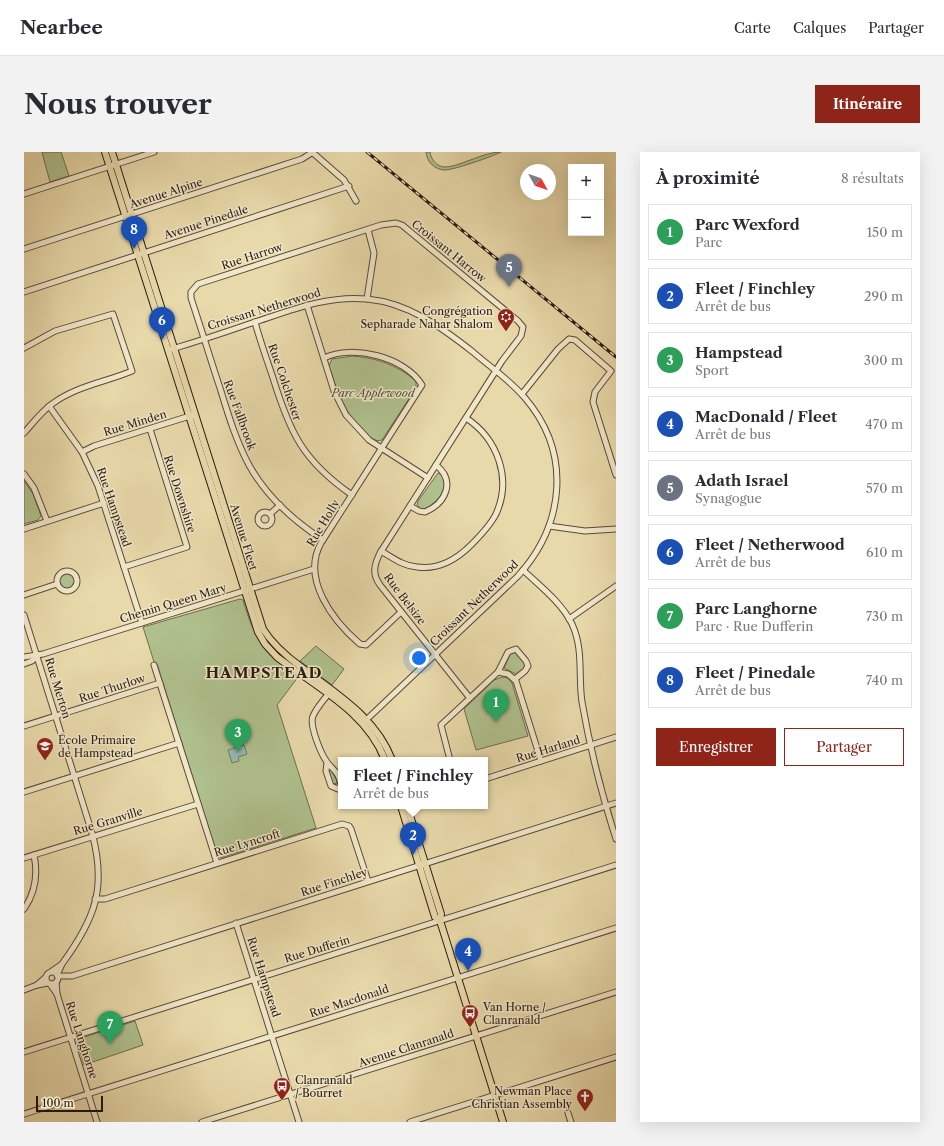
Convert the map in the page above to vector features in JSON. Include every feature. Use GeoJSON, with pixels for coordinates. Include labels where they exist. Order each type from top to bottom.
{"type":"FeatureCollection","features":[{"type":"Feature","properties":{"kind":"main road"},"geometry":{"type":"LineString","coordinates":[[105,152],[113,166]]}},
{"type":"Feature","properties":{"kind":"main road"},"geometry":{"type":"LineString","coordinates":[[112,152],[113,166]]}},
{"type":"Feature","properties":{"kind":"main road","name":"Avenue Fleet"},"geometry":{"type":"LineString","coordinates":[[113,166],[247,590],[258,632],[265,644],[277,657],[330,692],[365,721],[381,738],[390,757]]}},
{"type":"Feature","properties":{"kind":"main road","name":"Avenue Fleet"},"geometry":{"type":"LineString","coordinates":[[365,721],[384,757]]}},
{"type":"Feature","properties":{"kind":"main road"},"geometry":{"type":"LineString","coordinates":[[401,809],[422,864]]}},
{"type":"Feature","properties":{"kind":"main road"},"geometry":{"type":"LineString","coordinates":[[408,809],[435,917],[440,921],[503,1122]]}},
{"type":"Feature","properties":{"kind":"street"},"geometry":{"type":"LineString","coordinates":[[24,194],[154,152]]}},
{"type":"Feature","properties":{"kind":"street"},"geometry":{"type":"LineString","coordinates":[[312,152],[340,175],[349,186],[356,201]]}},
{"type":"Feature","properties":{"kind":"street","name":"Avenue Alpine"},"geometry":{"type":"LineString","coordinates":[[24,249],[302,158],[312,152]]}},
{"type":"Feature","properties":{"kind":"street","name":"Avenue Pinedale"},"geometry":{"type":"LineString","coordinates":[[24,292],[349,186]]}},
{"type":"Feature","properties":{"kind":"street","name":"Croissant Harrow"},"geometry":{"type":"LineString","coordinates":[[368,230],[391,223],[402,225],[522,324],[523,331],[521,336],[496,371]]}},
{"type":"Feature","properties":{"kind":"street"},"geometry":{"type":"LineString","coordinates":[[367,298],[374,253],[368,230]]}},
{"type":"Feature","properties":{"kind":"street","name":"Rue Harrow"},"geometry":{"type":"LineString","coordinates":[[204,338],[191,295],[196,286],[368,230]]}},
{"type":"Feature","properties":{"kind":"street","name":"Croissant Netherwood"},"geometry":{"type":"LineString","coordinates":[[172,349],[307,305],[339,299],[367,298],[397,305],[433,322],[496,371],[522,394],[545,427],[555,458],[556,492],[549,526],[538,549],[523,570],[365,721]]}},
{"type":"Feature","properties":{"kind":"street"},"geometry":{"type":"LineString","coordinates":[[307,305],[334,391],[346,415],[361,433],[382,449],[428,478]]}},
{"type":"Feature","properties":{"kind":"street"},"geometry":{"type":"LineString","coordinates":[[24,348],[55,331],[113,314],[132,371],[80,388],[49,406],[24,433]]}},
{"type":"Feature","properties":{"kind":"street","name":"Rue Colchester"},"geometry":{"type":"LineString","coordinates":[[255,322],[284,415],[295,437],[319,470],[352,495]]}},
{"type":"Feature","properties":{"kind":"street","name":"Rue Fallbrook"},"geometry":{"type":"LineString","coordinates":[[204,338],[238,444],[253,472],[280,506],[302,525],[323,540]]}},
{"type":"Feature","properties":{"kind":"street"},"geometry":{"type":"LineString","coordinates":[[522,394],[558,349],[569,339],[575,340],[616,375]]}},
{"type":"Feature","properties":{"kind":"street","name":"Rue Holly"},"geometry":{"type":"LineString","coordinates":[[314,570],[316,553],[323,540],[422,385],[420,380],[396,363],[370,355],[343,354],[324,358]]}},
{"type":"Feature","properties":{"kind":"street","name":"Rue Belsize"},"geometry":{"type":"LineString","coordinates":[[469,697],[375,577],[375,562],[496,371]]}},
{"type":"Feature","properties":{"kind":"street"},"geometry":{"type":"LineString","coordinates":[[611,371],[596,389],[593,402],[616,475]]}},
{"type":"Feature","properties":{"kind":"street","name":"Rue Hampstead"},"geometry":{"type":"LineString","coordinates":[[49,406],[82,452],[96,480],[142,623]]}},
{"type":"Feature","properties":{"kind":"street","name":"Rue Minden"},"geometry":{"type":"LineString","coordinates":[[82,452],[94,446],[192,416]]}},
{"type":"Feature","properties":{"kind":"street"},"geometry":{"type":"LineString","coordinates":[[381,551],[408,566],[425,568],[441,566],[457,558],[491,523],[498,509],[502,495],[500,463],[496,451],[487,438],[466,418]]}},
{"type":"Feature","properties":{"kind":"street","name":"Rue Downshire"},"geometry":{"type":"LineString","coordinates":[[124,567],[187,547],[150,430]]}},
{"type":"Feature","properties":{"kind":"street"},"geometry":{"type":"LineString","coordinates":[[410,506],[419,511],[425,512],[446,492],[448,484],[446,475],[436,465]]}},
{"type":"Feature","properties":{"kind":"street"},"geometry":{"type":"LineString","coordinates":[[24,474],[34,488],[47,521]]}},
{"type":"Feature","properties":{"kind":"street"},"geometry":{"type":"LineString","coordinates":[[24,529],[104,503]]}},
{"type":"Feature","properties":{"kind":"street"},"geometry":{"type":"LineString","coordinates":[[270,514],[280,506]]}},
{"type":"Feature","properties":{"kind":"street"},"geometry":{"type":"LineString","coordinates":[[549,526],[585,531],[616,529]]}},
{"type":"Feature","properties":{"kind":"street"},"geometry":{"type":"LineString","coordinates":[[314,570],[329,610],[360,644],[366,645],[401,612]]}},
{"type":"Feature","properties":{"kind":"street","name":"Chemin Queen Mary"},"geometry":{"type":"LineString","coordinates":[[24,657],[30,655],[37,656],[314,570]]}},
{"type":"Feature","properties":{"kind":"street"},"geometry":{"type":"LineString","coordinates":[[523,570],[557,603],[569,619],[579,643],[581,691],[606,806],[616,839]]}},
{"type":"Feature","properties":{"kind":"street"},"geometry":{"type":"LineString","coordinates":[[62,572],[71,572],[76,577],[75,587],[70,591],[63,591],[56,584],[57,577],[62,572]]}},
{"type":"Feature","properties":{"kind":"street"},"geometry":{"type":"LineString","coordinates":[[24,595],[56,584]]}},
{"type":"Feature","properties":{"kind":"street"},"geometry":{"type":"LineString","coordinates":[[569,619],[616,586]]}},
{"type":"Feature","properties":{"kind":"street","name":"Rue Merton"},"geometry":{"type":"LineString","coordinates":[[24,615],[93,836],[98,867],[95,899],[85,930],[62,964]]}},
{"type":"Feature","properties":{"kind":"street"},"geometry":{"type":"LineString","coordinates":[[449,757],[441,725],[469,697],[498,672],[508,652],[516,649],[526,661],[528,666],[525,671],[515,679]]}},
{"type":"Feature","properties":{"kind":"street","name":"Chemin Queen Mary"},"geometry":{"type":"LineString","coordinates":[[24,664],[32,661],[37,656]]}},
{"type":"Feature","properties":{"kind":"street"},"geometry":{"type":"LineString","coordinates":[[154,665],[217,863]]}},
{"type":"Feature","properties":{"kind":"street"},"geometry":{"type":"LineString","coordinates":[[498,672],[508,674],[515,679],[540,761]]}},
{"type":"Feature","properties":{"kind":"street","name":"Rue Thurlow"},"geometry":{"type":"LineString","coordinates":[[24,726],[160,684]]}},
{"type":"Feature","properties":{"kind":"street"},"geometry":{"type":"LineString","coordinates":[[330,692],[315,712],[312,720],[321,752],[327,763],[335,769],[338,777]]}},
{"type":"Feature","properties":{"kind":"street","name":"Rue Harland"},"geometry":{"type":"LineString","coordinates":[[488,778],[616,737]]}},
{"type":"Feature","properties":{"kind":"street"},"geometry":{"type":"LineString","coordinates":[[24,792],[179,743]]}},
{"type":"Feature","properties":{"kind":"street"},"geometry":{"type":"LineString","coordinates":[[327,763],[326,772],[331,786],[338,790]]}},
{"type":"Feature","properties":{"kind":"street","name":"Rue Finchley"},"geometry":{"type":"LineString","coordinates":[[58,975],[72,976],[616,803]]}},
{"type":"Feature","properties":{"kind":"street","name":"Rue Granville"},"geometry":{"type":"LineString","coordinates":[[24,858],[198,804]]}},
{"type":"Feature","properties":{"kind":"street","name":"Rue Lyncroft"},"geometry":{"type":"LineString","coordinates":[[95,899],[105,899],[345,824],[351,829],[368,882]]}},
{"type":"Feature","properties":{"kind":"street"},"geometry":{"type":"LineString","coordinates":[[24,909],[29,900],[35,882],[34,855]]}},
{"type":"Feature","properties":{"kind":"street","name":"Rue Dufferin"},"geometry":{"type":"LineString","coordinates":[[24,1052],[616,865]]}},
{"type":"Feature","properties":{"kind":"street","name":"Rue Hampstead"},"geometry":{"type":"LineString","coordinates":[[236,923],[299,1122]]}},
{"type":"Feature","properties":{"kind":"street","name":"Rue Macdonald"},"geometry":{"type":"LineString","coordinates":[[24,1114],[616,928]]}},
{"type":"Feature","properties":{"kind":"street"},"geometry":{"type":"LineString","coordinates":[[37,985],[45,978],[48,972],[52,972],[62,964]]}},
{"type":"Feature","properties":{"kind":"street"},"geometry":{"type":"LineString","coordinates":[[24,990],[37,985],[56,982],[62,964]]}},
{"type":"Feature","properties":{"kind":"street"},"geometry":{"type":"LineString","coordinates":[[52,972],[58,975]]}},
{"type":"Feature","properties":{"kind":"street"},"geometry":{"type":"LineString","coordinates":[[45,978],[49,984]]}},
{"type":"Feature","properties":{"kind":"street","name":"Rue Langhorne"},"geometry":{"type":"LineString","coordinates":[[56,982],[57,994],[97,1122]]}},
{"type":"Feature","properties":{"kind":"street","name":"Rue Langhorne"},"geometry":{"type":"LineString","coordinates":[[49,984],[57,994]]}},
{"type":"Feature","properties":{"kind":"street","name":"Avenue Clanranald"},"geometry":{"type":"LineString","coordinates":[[202,1122],[616,992]]}},
{"type":"Feature","properties":{"kind":"street"},"geometry":{"type":"LineString","coordinates":[[410,1122],[616,1057]]}},
{"type":"Feature","properties":{"kind":"street"},"geometry":{"type":"LineString","coordinates":[[568,1113],[571,1122]]}},
{"type":"Feature","properties":{"kind":"green space"},"geometry":{"type":"Polygon","coordinates":[[[42,152],[61,152],[69,176],[50,182],[42,152]]]}},
{"type":"Feature","properties":{"kind":"green space"},"geometry":{"type":"Polygon","coordinates":[[[426,152],[430,152],[434,162],[444,167],[449,167],[486,154],[501,152],[463,166],[444,170],[437,168],[432,164],[428,159],[426,152]]]}},
{"type":"Feature","properties":{"kind":"green space","name":"Parc Applewood"},"geometry":{"type":"Polygon","coordinates":[[[353,356],[370,358],[386,363],[409,375],[416,381],[416,388],[382,440],[371,438],[364,433],[347,411],[340,399],[329,366],[332,359],[353,356]]]}},
{"type":"Feature","properties":{"kind":"green space"},"geometry":{"type":"Polygon","coordinates":[[[438,473],[444,476],[444,490],[434,502],[422,510],[417,505],[418,501],[438,473]]]}},
{"type":"Feature","properties":{"kind":"green space"},"geometry":{"type":"Polygon","coordinates":[[[24,481],[33,494],[41,516],[38,520],[24,524],[24,481]]]}},
{"type":"Feature","properties":{"kind":"green space"},"geometry":{"type":"Polygon","coordinates":[[[67,573],[74,578],[75,581],[70,588],[67,589],[60,584],[59,581],[64,574],[67,573]]]}},
{"type":"Feature","properties":{"kind":"green space"},"geometry":{"type":"Polygon","coordinates":[[[240,599],[243,600],[252,626],[262,644],[277,660],[298,677],[277,705],[316,828],[221,858],[217,855],[157,664],[155,665],[143,627],[240,599]]]}},
{"type":"Feature","properties":{"kind":"green space"},"geometry":{"type":"Polygon","coordinates":[[[316,646],[344,669],[332,685],[300,661],[316,646]]]}},
{"type":"Feature","properties":{"kind":"green space"},"geometry":{"type":"Polygon","coordinates":[[[513,651],[517,653],[525,664],[524,668],[516,674],[504,668],[513,651]]]}},
{"type":"Feature","properties":{"kind":"green space"},"geometry":{"type":"Polygon","coordinates":[[[502,677],[508,678],[512,683],[528,736],[476,750],[464,709],[494,680],[502,677]]]}},
{"type":"Feature","properties":{"kind":"green space"},"geometry":{"type":"Polygon","coordinates":[[[331,770],[337,781],[336,784],[332,783],[329,772],[331,770]]]}},
{"type":"Feature","properties":{"kind":"green space"},"geometry":{"type":"Polygon","coordinates":[[[135,1021],[143,1045],[84,1065],[77,1042],[78,1039],[135,1021]]]}},
{"type":"Feature","properties":{"kind":"water"},"geometry":{"type":"Polygon","coordinates":[[[244,745],[247,754],[238,757],[239,761],[232,763],[228,750],[244,745]]]}},
{"type":"Feature","properties":{"kind":"railway"},"geometry":{"type":"LineString","coordinates":[[367,152],[616,357]]}},
{"type":"Feature","properties":{"kind":"place","name":"Fleet / Pinedale"},"geometry":{"type":"Point","coordinates":[134,249]}},
{"type":"Feature","properties":{"kind":"place","name":"Adath Israel"},"geometry":{"type":"Point","coordinates":[509,287]}},
{"type":"Feature","properties":{"kind":"place","name":"Congrégation Sepharade Nahar Shalom"},"geometry":{"type":"Point","coordinates":[506,332]}},
{"type":"Feature","properties":{"kind":"place","name":"Fleet / Netherwood"},"geometry":{"type":"Point","coordinates":[162,340]}},
{"type":"Feature","properties":{"kind":"place","name":"Parc Wexford"},"geometry":{"type":"Point","coordinates":[496,722]}},
{"type":"Feature","properties":{"kind":"place","name":"Hampstead"},"geometry":{"type":"Point","coordinates":[238,752]}},
{"type":"Feature","properties":{"kind":"place","name":"École Primaire de Hampstead"},"geometry":{"type":"Point","coordinates":[45,761]}},
{"type":"Feature","properties":{"kind":"place","name":"Fleet / Finchley"},"geometry":{"type":"Point","coordinates":[413,855]}},
{"type":"Feature","properties":{"kind":"place","name":"MacDonald / Fleet"},"geometry":{"type":"Point","coordinates":[468,971]}},
{"type":"Feature","properties":{"kind":"place","name":"Van Horne / Clanranald"},"geometry":{"type":"Point","coordinates":[470,1028]}},
{"type":"Feature","properties":{"kind":"place","name":"Parc Langhorne"},"geometry":{"type":"Point","coordinates":[110,1044]}},
{"type":"Feature","properties":{"kind":"place","name":"Clanranald / Bourret"},"geometry":{"type":"Point","coordinates":[282,1101]}},
{"type":"Feature","properties":{"kind":"place","name":"Newman Place Christian Assembly"},"geometry":{"type":"Point","coordinates":[585,1112]}},
{"type":"Feature","properties":{"kind":"district","name":"HAMPSTEAD"},"geometry":{"type":"Point","coordinates":[264,673]}}]}
